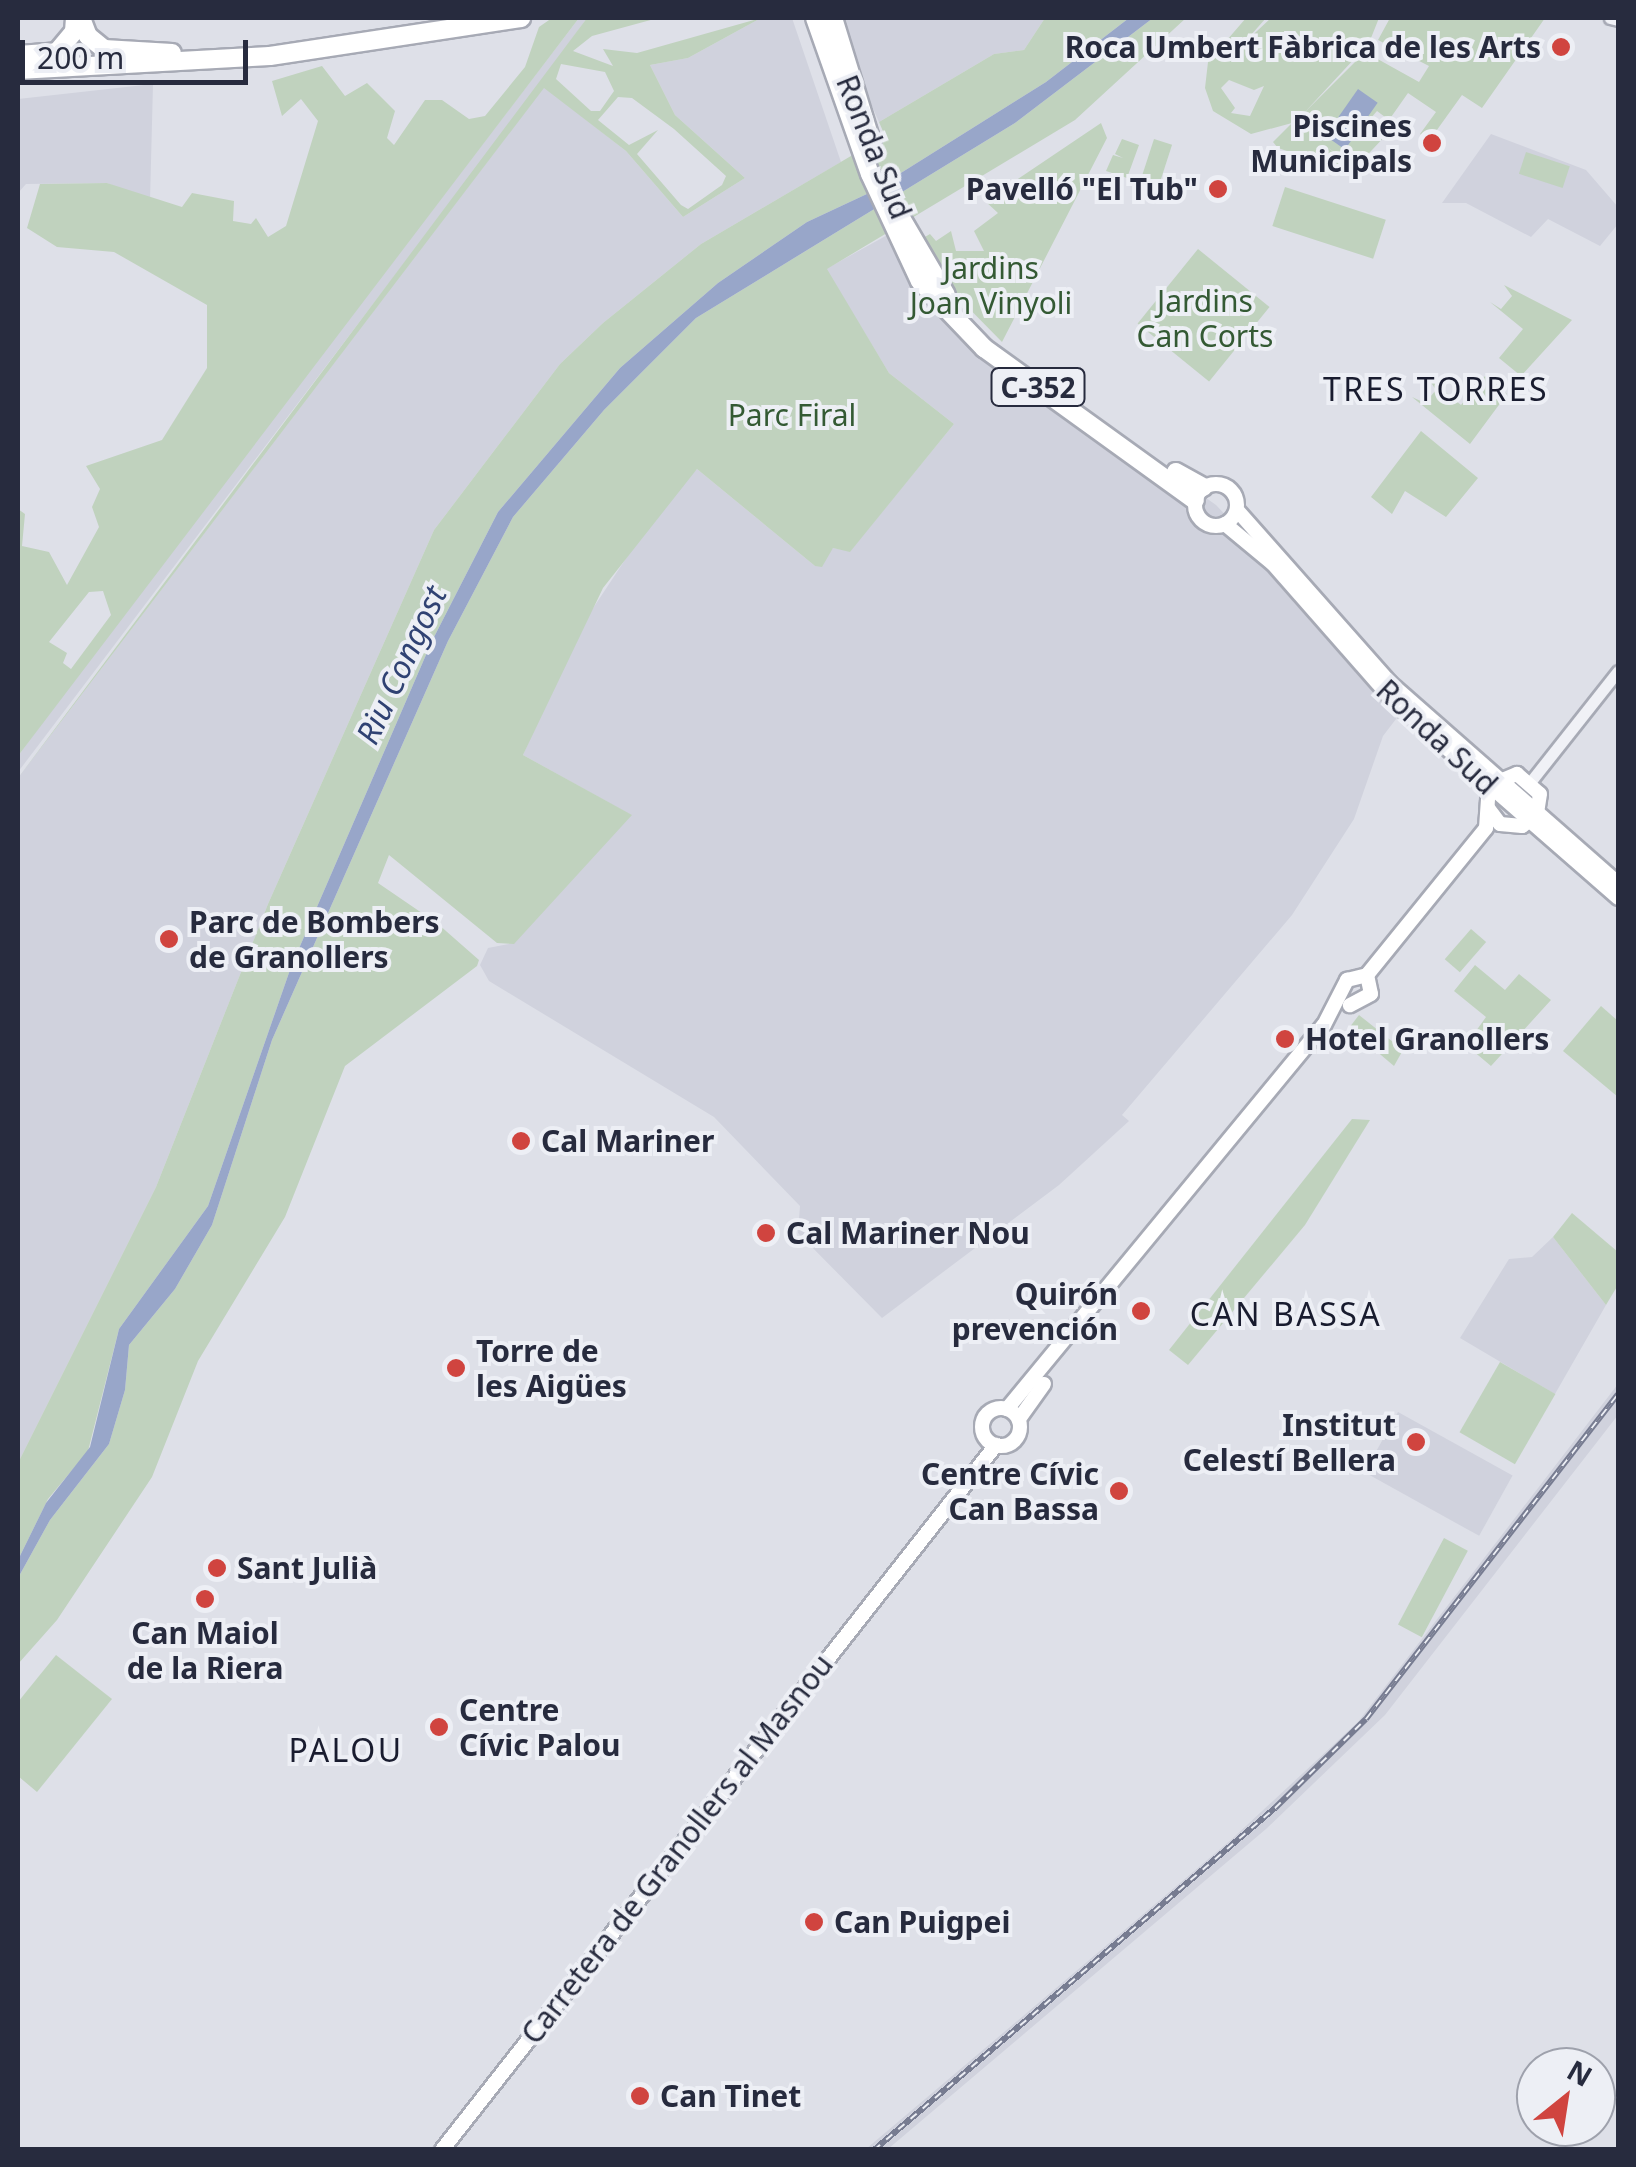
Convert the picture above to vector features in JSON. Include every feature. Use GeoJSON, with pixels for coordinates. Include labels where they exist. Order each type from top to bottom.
{"type":"FeatureCollection","features":[{"type":"Feature","properties":{"kind":"highway"},"geometry":{"type":"LineString","coordinates":[[78,18],[88,36],[104,49],[172,53]]}},
{"type":"Feature","properties":{"kind":"highway"},"geometry":{"type":"LineString","coordinates":[[18,57],[56,52],[68,42],[78,18]]}},
{"type":"Feature","properties":{"kind":"highway"},"geometry":{"type":"LineString","coordinates":[[18,57],[172,53],[466,18]]}},
{"type":"Feature","properties":{"kind":"highway"},"geometry":{"type":"LineString","coordinates":[[18,70],[93,68],[372,44],[514,18]]}},
{"type":"Feature","properties":{"kind":"highway","name":"Ronda Sud"},"geometry":{"type":"LineString","coordinates":[[822,24],[875,174],[919,271],[984,348],[1180,488],[1199,494]]}},
{"type":"Feature","properties":{"kind":"highway"},"geometry":{"type":"LineString","coordinates":[[18,82],[93,68]]}},
{"type":"Feature","properties":{"kind":"highway"},"geometry":{"type":"LineString","coordinates":[[919,271],[943,322]]}},
{"type":"Feature","properties":{"kind":"highway","name":"Ronda Sud"},"geometry":{"type":"LineString","coordinates":[[919,271],[982,334],[1199,494]]}},
{"type":"Feature","properties":{"kind":"main road","name":"C-352"},"geometry":{"type":"LineString","coordinates":[[1225,524],[1203,522],[1199,494],[1228,487],[1236,510]]}},
{"type":"Feature","properties":{"kind":"main road"},"geometry":{"type":"LineString","coordinates":[[1225,524],[1236,510]]}},
{"type":"Feature","properties":{"kind":"main road","name":"Ronda Sud"},"geometry":{"type":"LineString","coordinates":[[1236,510],[1390,684],[1494,784]]}},
{"type":"Feature","properties":{"kind":"main road","name":"Ronda Sud"},"geometry":{"type":"LineString","coordinates":[[1225,524],[1265,555],[1396,704],[1618,883]]}},
{"type":"Feature","properties":{"kind":"main road"},"geometry":{"type":"LineString","coordinates":[[1013,1414],[987,1414],[991,1441],[1014,1440],[1013,1414],[1346,1001],[1347,980],[1370,977],[1500,824],[1534,818],[1540,794],[1532,780],[1511,774],[1494,784],[1486,828],[1370,977],[1366,1002],[1346,1001]]}},
{"type":"Feature","properties":{"kind":"main road"},"geometry":{"type":"LineString","coordinates":[[1488,808],[1500,824]]}},
{"type":"Feature","properties":{"kind":"main road","name":"Ronda Sud"},"geometry":{"type":"LineString","coordinates":[[1534,818],[1618,898]]}},
{"type":"Feature","properties":{"kind":"main road","name":"Carretera de Granollers al Masnou"},"geometry":{"type":"LineString","coordinates":[[442,2150],[913,1548],[991,1441]]}},
{"type":"Feature","properties":{"kind":"street"},"geometry":{"type":"LineString","coordinates":[[1610,18],[1618,20]]}},
{"type":"Feature","properties":{"kind":"street"},"geometry":{"type":"LineString","coordinates":[[1532,780],[1618,671]]}},
{"type":"Feature","properties":{"kind":"shaded area"},"geometry":{"type":"Polygon","coordinates":[[[579,18],[587,18],[540,84],[18,772],[18,756],[78,674],[579,18]]]}},
{"type":"Feature","properties":{"kind":"shaded area"},"geometry":{"type":"Polygon","coordinates":[[[761,18],[792,18],[841,162],[701,244],[603,323],[560,364],[434,530],[268,904],[156,1187],[18,1463],[18,778],[544,87],[626,151],[683,217],[745,178],[675,115],[650,65],[688,58],[761,18]]]}},
{"type":"Feature","properties":{"kind":"shaded area"},"geometry":{"type":"Polygon","coordinates":[[[833,18],[1045,18],[1024,50],[994,54],[879,122],[833,18]]]}},
{"type":"Feature","properties":{"kind":"shaded area"},"geometry":{"type":"Polygon","coordinates":[[[153,84],[150,201],[107,183],[26,184],[18,193],[18,99],[153,84]]]}},
{"type":"Feature","properties":{"kind":"shaded area"},"geometry":{"type":"Polygon","coordinates":[[[1491,134],[1586,170],[1618,207],[1618,224],[1600,246],[1548,219],[1531,237],[1466,203],[1442,203],[1491,134]]]}},
{"type":"Feature","properties":{"kind":"shaded area"},"geometry":{"type":"Polygon","coordinates":[[[900,228],[921,269],[976,335],[1216,505],[1406,706],[1383,736],[1354,819],[1292,915],[1122,1115],[1129,1121],[1059,1185],[882,1318],[798,1233],[800,1206],[714,1117],[489,981],[480,965],[488,948],[514,943],[631,815],[523,755],[576,634],[656,513],[697,469],[815,566],[833,548],[850,551],[954,424],[889,373],[826,269],[900,228]]]}},
{"type":"Feature","properties":{"kind":"shaded area"},"geometry":{"type":"Polygon","coordinates":[[[1553,1237],[1606,1305],[1555,1394],[1460,1338],[1509,1259],[1532,1257],[1553,1237]]]}},
{"type":"Feature","properties":{"kind":"shaded area"},"geometry":{"type":"Polygon","coordinates":[[[1618,1384],[1618,1415],[1385,1715],[1266,1829],[888,2149],[866,2149],[1232,1839],[1358,1722],[1618,1384]]]}},
{"type":"Feature","properties":{"kind":"shaded area","name":"Institut Celestí Bellera"},"geometry":{"type":"Polygon","coordinates":[[[1398,1412],[1513,1476],[1479,1536],[1365,1472],[1398,1412]]]}},
{"type":"Feature","properties":{"kind":"green space"},"geometry":{"type":"Polygon","coordinates":[[[552,18],[579,18],[18,756],[18,509],[25,514],[22,546],[49,552],[67,585],[99,527],[92,507],[100,489],[86,466],[162,440],[207,368],[207,305],[114,252],[57,247],[27,228],[40,184],[107,183],[182,207],[192,193],[234,201],[233,221],[251,224],[256,218],[268,237],[286,226],[318,121],[301,99],[282,116],[272,81],[322,66],[345,96],[367,83],[395,111],[387,138],[394,145],[425,100],[442,100],[469,119],[485,116],[525,67],[539,27],[552,18]],[[103,591],[89,592],[49,642],[67,653],[63,663],[71,669],[111,615],[103,591]]]}},
{"type":"Feature","properties":{"kind":"green space"},"geometry":{"type":"Polygon","coordinates":[[[587,18],[658,18],[592,36],[573,51],[613,66],[603,49],[637,53],[761,18],[688,58],[650,65],[675,115],[745,178],[683,217],[626,151],[544,88],[18,778],[587,18]],[[561,64],[556,79],[591,111],[600,111],[614,91],[605,72],[561,64]],[[618,97],[598,120],[629,145],[658,130],[637,154],[681,205],[688,209],[722,185],[726,176],[674,129],[632,98],[618,97]]]}},
{"type":"Feature","properties":{"kind":"green space"},"geometry":{"type":"Polygon","coordinates":[[[1045,18],[1129,18],[1046,82],[869,193],[807,222],[718,283],[620,368],[498,512],[432,641],[291,967],[208,1206],[119,1329],[88,1451],[48,1499],[18,1560],[18,1463],[156,1187],[268,904],[434,530],[560,364],[603,323],[701,244],[885,136],[879,122],[994,54],[1024,50],[1045,18]]]}},
{"type":"Feature","properties":{"kind":"green space","name":"Parc Firal"},"geometry":{"type":"Polygon","coordinates":[[[1153,18],[1186,18],[1075,120],[827,269],[889,373],[954,424],[850,552],[833,548],[822,567],[815,566],[697,469],[603,588],[523,755],[632,815],[514,944],[497,943],[389,855],[378,883],[438,924],[479,960],[477,966],[345,1066],[285,1217],[198,1361],[152,1477],[57,1620],[18,1664],[18,1578],[50,1520],[109,1444],[125,1390],[129,1345],[175,1289],[212,1225],[272,1040],[448,641],[513,517],[604,410],[696,318],[1015,123],[1153,18]]]}},
{"type":"Feature","properties":{"kind":"green space"},"geometry":{"type":"Polygon","coordinates":[[[1246,18],[1266,18],[1243,44],[1271,18],[1379,18],[1369,43],[1304,113],[1365,52],[1419,82],[1429,66],[1378,40],[1390,18],[1545,18],[1482,108],[1462,95],[1429,141],[1420,134],[1436,112],[1408,93],[1389,120],[1377,111],[1370,119],[1388,133],[1356,167],[1324,145],[1346,161],[1342,168],[1319,153],[1314,160],[1278,148],[1273,142],[1292,123],[1251,134],[1213,111],[1205,88],[1208,62],[1246,18]],[[1229,80],[1221,88],[1235,108],[1231,113],[1250,116],[1264,86],[1254,90],[1229,80]]]}},
{"type":"Feature","properties":{"kind":"green space","name":"Jardins Joan Vinyoli"},"geometry":{"type":"Polygon","coordinates":[[[1101,123],[1107,138],[1002,342],[945,284],[918,241],[930,234],[936,241],[951,231],[956,251],[984,251],[974,231],[998,213],[985,201],[1101,123]]]}},
{"type":"Feature","properties":{"kind":"green space"},"geometry":{"type":"Polygon","coordinates":[[[1122,139],[1139,145],[1127,178],[1106,171],[1113,155],[1123,158],[1115,154],[1122,139]]]}},
{"type":"Feature","properties":{"kind":"green space"},"geometry":{"type":"Polygon","coordinates":[[[1154,139],[1172,145],[1160,183],[1142,177],[1154,139]]]}},
{"type":"Feature","properties":{"kind":"green space"},"geometry":{"type":"Polygon","coordinates":[[[1526,152],[1570,166],[1563,188],[1519,174],[1526,152]]]}},
{"type":"Feature","properties":{"kind":"green space"},"geometry":{"type":"Polygon","coordinates":[[[1285,187],[1386,220],[1373,259],[1272,226],[1285,187]]]}},
{"type":"Feature","properties":{"kind":"green space","name":"Jardins Can Corts"},"geometry":{"type":"Polygon","coordinates":[[[1198,249],[1269,307],[1209,382],[1138,324],[1198,249]]]}},
{"type":"Feature","properties":{"kind":"green space"},"geometry":{"type":"Polygon","coordinates":[[[1504,285],[1572,320],[1521,376],[1499,358],[1523,329],[1490,302],[1501,309],[1512,296],[1504,285]]]}},
{"type":"Feature","properties":{"kind":"green space"},"geometry":{"type":"Polygon","coordinates":[[[1485,376],[1507,394],[1470,444],[1412,397],[1425,403],[1436,390],[1428,378],[1461,405],[1485,376]]]}},
{"type":"Feature","properties":{"kind":"green space"},"geometry":{"type":"Polygon","coordinates":[[[1421,431],[1478,478],[1446,517],[1405,491],[1392,514],[1371,497],[1421,431]]]}},
{"type":"Feature","properties":{"kind":"green space"},"geometry":{"type":"Polygon","coordinates":[[[1471,929],[1486,942],[1460,972],[1445,959],[1471,929]]]}},
{"type":"Feature","properties":{"kind":"green space"},"geometry":{"type":"Polygon","coordinates":[[[1475,965],[1505,990],[1519,974],[1551,1000],[1491,1066],[1466,1045],[1486,1017],[1454,991],[1475,965]]]}},
{"type":"Feature","properties":{"kind":"green space"},"geometry":{"type":"Polygon","coordinates":[[[1601,1006],[1618,1021],[1618,1097],[1563,1051],[1601,1006]]]}},
{"type":"Feature","properties":{"kind":"green space"},"geometry":{"type":"Polygon","coordinates":[[[1359,1015],[1403,1050],[1394,1066],[1349,1028],[1359,1015]]]}},
{"type":"Feature","properties":{"kind":"green space"},"geometry":{"type":"Polygon","coordinates":[[[1352,1119],[1370,1120],[1305,1225],[1188,1365],[1169,1350],[1352,1119]]]}},
{"type":"Feature","properties":{"kind":"green space"},"geometry":{"type":"Polygon","coordinates":[[[1572,1213],[1618,1252],[1618,1285],[1606,1305],[1553,1237],[1572,1213]]]}},
{"type":"Feature","properties":{"kind":"green space"},"geometry":{"type":"Polygon","coordinates":[[[1500,1362],[1555,1394],[1515,1464],[1460,1432],[1500,1362]]]}},
{"type":"Feature","properties":{"kind":"green space"},"geometry":{"type":"Polygon","coordinates":[[[1444,1538],[1468,1551],[1422,1637],[1398,1625],[1444,1538]]]}},
{"type":"Feature","properties":{"kind":"green space"},"geometry":{"type":"Polygon","coordinates":[[[56,1655],[112,1699],[37,1792],[18,1776],[18,1702],[56,1655]]]}},
{"type":"Feature","properties":{"kind":"water"},"geometry":{"type":"Polygon","coordinates":[[[1129,18],[1153,18],[1015,123],[696,318],[604,410],[513,517],[448,641],[272,1040],[212,1225],[175,1289],[129,1345],[125,1390],[109,1444],[50,1520],[18,1578],[18,1560],[46,1503],[90,1447],[119,1329],[208,1206],[291,967],[432,641],[498,512],[620,368],[718,283],[807,222],[869,193],[1046,82],[1129,18]]]}},
{"type":"Feature","properties":{"kind":"water"},"geometry":{"type":"Polygon","coordinates":[[[1358,89],[1378,103],[1345,149],[1325,136],[1358,89]]]}},
{"type":"Feature","properties":{"kind":"railway"},"geometry":{"type":"LineString","coordinates":[[874,2150],[1275,1808],[1366,1719],[1618,1394]]}},
{"type":"Feature","properties":{"kind":"place","name":"Roca Umbert Fàbrica de les Arts"},"geometry":{"type":"Point","coordinates":[1561,47]}},
{"type":"Feature","properties":{"kind":"place","name":"Piscines Municipals"},"geometry":{"type":"Point","coordinates":[1432,143]}},
{"type":"Feature","properties":{"kind":"place","name":"Pavelló \"El Tub\""},"geometry":{"type":"Point","coordinates":[1218,189]}},
{"type":"Feature","properties":{"kind":"place","name":"Parc de Bombers de Granollers"},"geometry":{"type":"Point","coordinates":[169,939]}},
{"type":"Feature","properties":{"kind":"place","name":"Hotel Granollers"},"geometry":{"type":"Point","coordinates":[1285,1039]}},
{"type":"Feature","properties":{"kind":"place","name":"Cal Mariner"},"geometry":{"type":"Point","coordinates":[521,1141]}},
{"type":"Feature","properties":{"kind":"place","name":"Cal Mariner Nou"},"geometry":{"type":"Point","coordinates":[766,1233]}},
{"type":"Feature","properties":{"kind":"place","name":"Quirón prevención"},"geometry":{"type":"Point","coordinates":[1141,1311]}},
{"type":"Feature","properties":{"kind":"place","name":"Torre de les Aigües"},"geometry":{"type":"Point","coordinates":[456,1368]}},
{"type":"Feature","properties":{"kind":"place","name":"Institut Celestí Bellera"},"geometry":{"type":"Point","coordinates":[1416,1442]}},
{"type":"Feature","properties":{"kind":"place","name":"Centre Cívic Can Bassa"},"geometry":{"type":"Point","coordinates":[1119,1491]}},
{"type":"Feature","properties":{"kind":"place","name":"Sant Julià"},"geometry":{"type":"Point","coordinates":[217,1568]}},
{"type":"Feature","properties":{"kind":"place","name":"Can Maiol de la Riera"},"geometry":{"type":"Point","coordinates":[205,1599]}},
{"type":"Feature","properties":{"kind":"place","name":"Centre Cívic Palou"},"geometry":{"type":"Point","coordinates":[439,1727]}},
{"type":"Feature","properties":{"kind":"place","name":"Can Puigpei"},"geometry":{"type":"Point","coordinates":[814,1922]}},
{"type":"Feature","properties":{"kind":"place","name":"Can Tinet"},"geometry":{"type":"Point","coordinates":[640,2096]}},
{"type":"Feature","properties":{"kind":"district","name":"TRES TORRES"},"geometry":{"type":"Point","coordinates":[1436,389]}},
{"type":"Feature","properties":{"kind":"district","name":"CAN BASSA"},"geometry":{"type":"Point","coordinates":[1286,1314]}},
{"type":"Feature","properties":{"kind":"district","name":"PALOU"},"geometry":{"type":"Point","coordinates":[346,1750]}},
{"type":"Feature","properties":{"kind":"water label","name":"Riu Congost"},"geometry":{"type":"Point","coordinates":[401,665]}}]}
